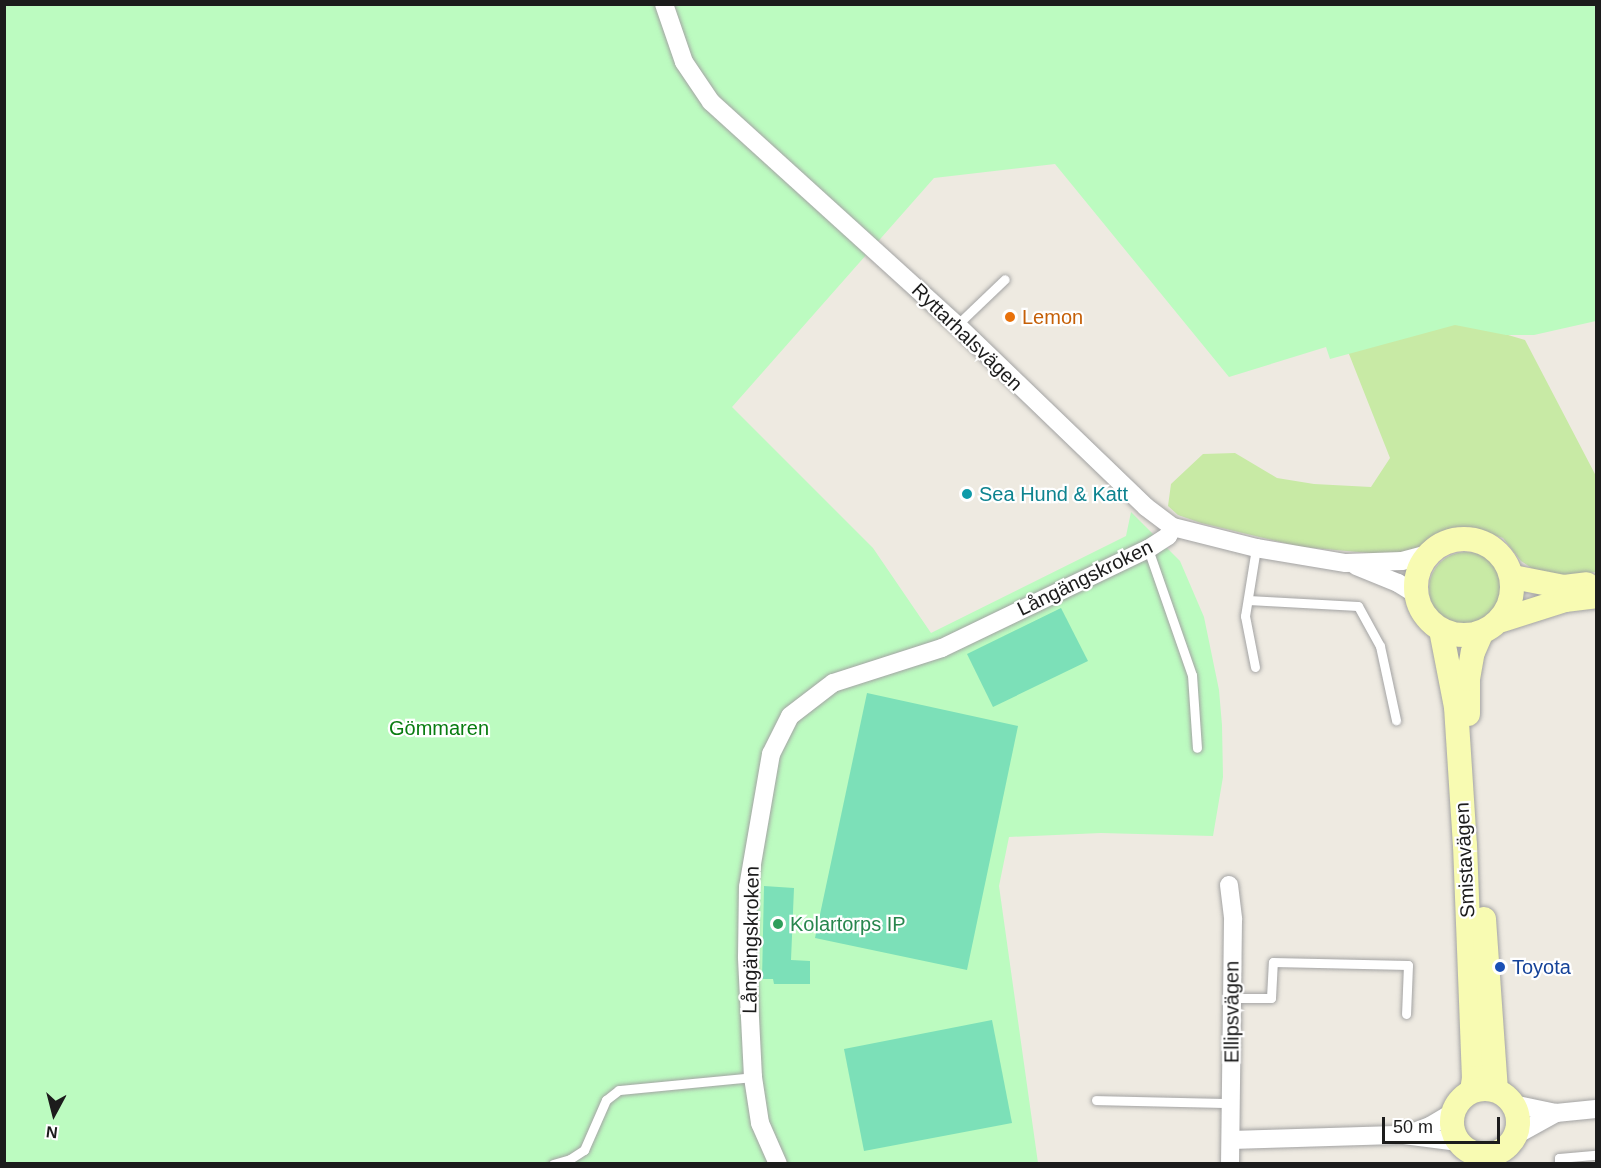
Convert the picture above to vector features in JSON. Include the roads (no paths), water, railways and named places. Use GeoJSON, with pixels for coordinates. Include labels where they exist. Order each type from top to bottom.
{"type":"FeatureCollection","features":[{"type":"Feature","properties":{"kind":"street","name":"Ryttarhalsvägen"},"geometry":{"type":"LineString","coordinates":[[664,4],[684,62],[711,102],[957,325],[1138,499],[1173,527],[1256,548],[1346,563],[1402,561],[1429,554]]}},
{"type":"Feature","properties":{"kind":"street","name":"Långängskroken"},"geometry":{"type":"LineString","coordinates":[[778,1164],[760,1124],[753,1077],[747,957],[748,887],[771,754],[790,716],[833,683],[935,651],[1148,549],[1168,536],[1173,527]]}},
{"type":"Feature","properties":{"kind":"street"},"geometry":{"type":"LineString","coordinates":[[1502,620],[1510,600],[1513,577],[1505,558],[1492,546],[1469,538],[1452,540],[1429,554],[1421,568],[1417,595],[1419,606],[1432,625],[1441,630],[1460,634],[1481,634],[1502,620],[1565,600],[1596,596]]}},
{"type":"Feature","properties":{"kind":"street","name":"Ryttarhalsvägen"},"geometry":{"type":"LineString","coordinates":[[1346,563],[1398,583],[1417,595]]}},
{"type":"Feature","properties":{"kind":"street"},"geometry":{"type":"LineString","coordinates":[[1513,577],[1564,587],[1596,584]]}},
{"type":"Feature","properties":{"kind":"street","name":"Smistavägen"},"geometry":{"type":"LineString","coordinates":[[1441,630],[1456,707],[1467,891],[1474,1078],[1472,1091]]}},
{"type":"Feature","properties":{"kind":"street","name":"Smistavägen"},"geometry":{"type":"LineString","coordinates":[[1481,634],[1473,652],[1468,707],[1505,1097]]}},
{"type":"Feature","properties":{"kind":"street","name":"Ellipsvägen"},"geometry":{"type":"LineString","coordinates":[[1229,885],[1233,920],[1230,1164]]}},
{"type":"Feature","properties":{"kind":"street"},"geometry":{"type":"LineString","coordinates":[[1470,1153],[1452,1127],[1453,1112],[1459,1101],[1472,1091],[1483,1089],[1556,1113],[1596,1109]]}},
{"type":"Feature","properties":{"kind":"street"},"geometry":{"type":"LineString","coordinates":[[1505,1097],[1518,1118],[1508,1149]]}},
{"type":"Feature","properties":{"kind":"street"},"geometry":{"type":"LineString","coordinates":[[1231,1140],[1404,1135],[1431,1126],[1453,1112]]}},
{"type":"Feature","properties":{"kind":"street"},"geometry":{"type":"LineString","coordinates":[[1404,1135],[1470,1153],[1494,1154],[1508,1149],[1556,1113]]}},
{"type":"Feature","properties":{"kind":"lane"},"geometry":{"type":"LineString","coordinates":[[957,325],[1005,279]]}},
{"type":"Feature","properties":{"kind":"lane"},"geometry":{"type":"LineString","coordinates":[[1255,667],[1245,616],[1256,548]]}},
{"type":"Feature","properties":{"kind":"lane"},"geometry":{"type":"LineString","coordinates":[[1148,549],[1192,675],[1197,748]]}},
{"type":"Feature","properties":{"kind":"lane"},"geometry":{"type":"LineString","coordinates":[[1248,600],[1358,606],[1380,646],[1396,720]]}},
{"type":"Feature","properties":{"kind":"lane"},"geometry":{"type":"LineString","coordinates":[[1232,998],[1271,998],[1273,962],[1408,965],[1406,1014]]}},
{"type":"Feature","properties":{"kind":"lane"},"geometry":{"type":"LineString","coordinates":[[553,1164],[570,1159],[584,1150],[606,1100],[619,1090],[753,1077]]}},
{"type":"Feature","properties":{"kind":"lane"},"geometry":{"type":"LineString","coordinates":[[1096,1100],[1231,1103]]}},
{"type":"Feature","properties":{"kind":"lane"},"geometry":{"type":"LineString","coordinates":[[1559,1164],[1558,1158],[1596,1155]]}},
{"type":"Feature","properties":{"kind":"place","name":"Lemon"},"geometry":{"type":"Point","coordinates":[1010,317]}},
{"type":"Feature","properties":{"kind":"place","name":"Sea Hund & Katt"},"geometry":{"type":"Point","coordinates":[967,494]}},
{"type":"Feature","properties":{"kind":"place","name":"Kolartorps IP"},"geometry":{"type":"Point","coordinates":[778,924]}},
{"type":"Feature","properties":{"kind":"place","name":"Toyota"},"geometry":{"type":"Point","coordinates":[1500,967]}},
{"type":"Feature","properties":{"kind":"park label","name":"Gömmaren"},"geometry":{"type":"Point","coordinates":[439,728]}}]}
